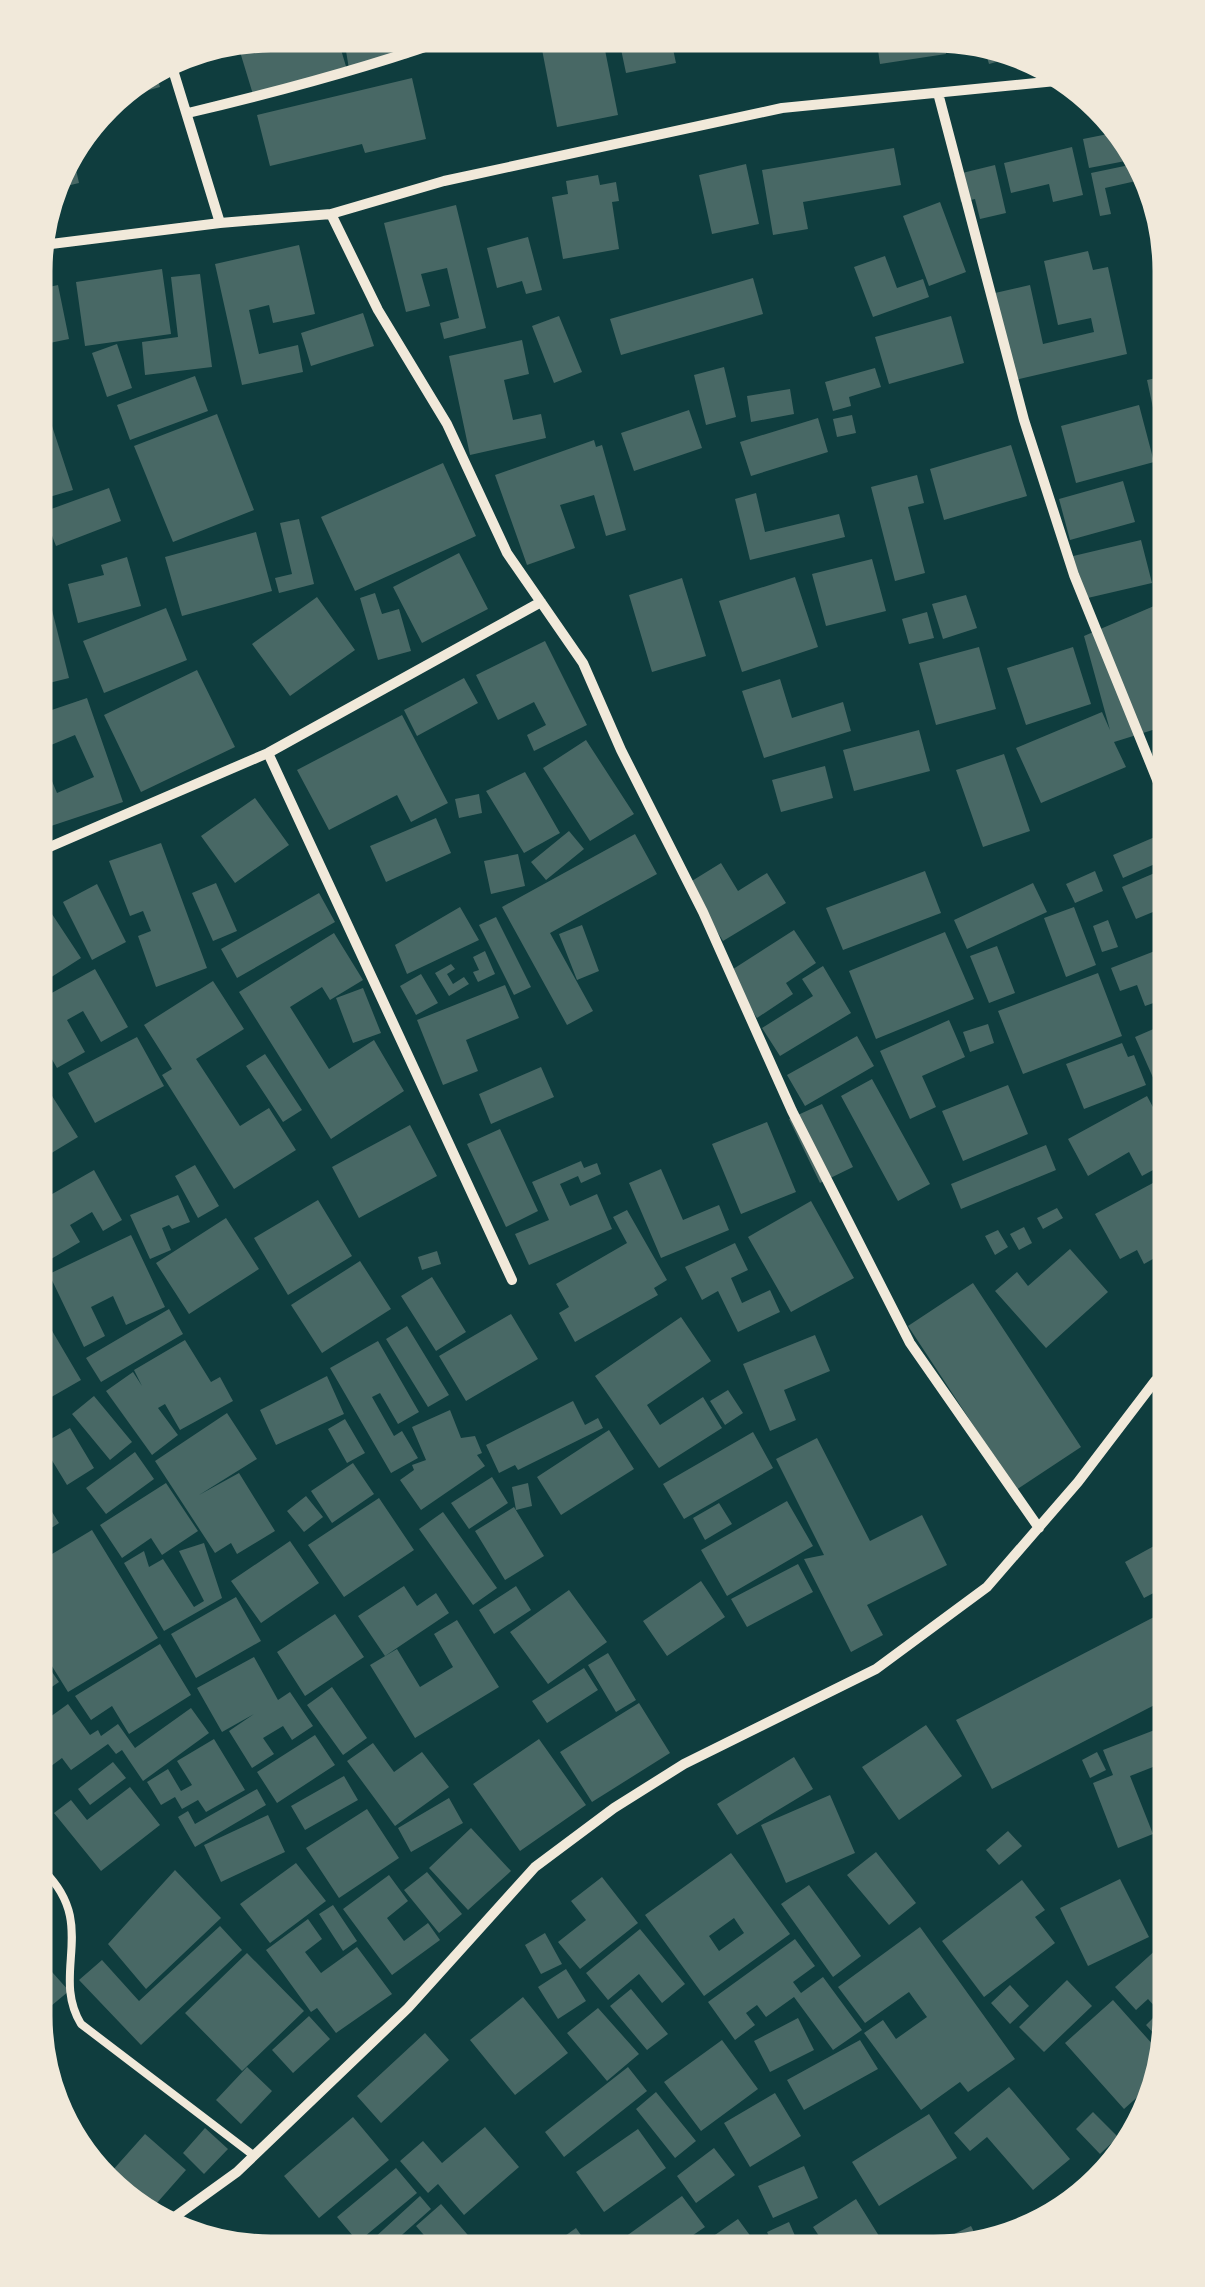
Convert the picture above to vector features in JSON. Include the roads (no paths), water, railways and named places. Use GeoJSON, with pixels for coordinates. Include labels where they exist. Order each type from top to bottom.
{"type":"FeatureCollection","features":[{"type":"Feature","properties":{"kind":"street"},"geometry":{"type":"LineString","coordinates":[[188,113],[302,86],[418,50]]}},
{"type":"Feature","properties":{"kind":"street"},"geometry":{"type":"LineString","coordinates":[[174,73],[220,223]]}},
{"type":"Feature","properties":{"kind":"street"},"geometry":{"type":"LineString","coordinates":[[52,244],[331,214],[444,181],[782,108],[1048,82]]}},
{"type":"Feature","properties":{"kind":"street"},"geometry":{"type":"LineString","coordinates":[[938,92],[1030,437],[1074,575],[1155,774]]}},
{"type":"Feature","properties":{"kind":"street"},"geometry":{"type":"LineString","coordinates":[[331,214],[378,310],[448,424],[506,553],[584,663],[621,750],[703,912],[792,1111],[910,1344],[1038,1528]]}},
{"type":"Feature","properties":{"kind":"street"},"geometry":{"type":"LineString","coordinates":[[50,847],[268,754],[540,602]]}},
{"type":"Feature","properties":{"kind":"street"},"geometry":{"type":"LineString","coordinates":[[268,754],[512,1280]]}},
{"type":"Feature","properties":{"kind":"street"},"geometry":{"type":"LineString","coordinates":[[177,2216],[237,2172],[408,2008],[535,1867],[614,1808],[684,1764],[876,1670],[987,1587],[1078,1482],[1155,1381]]}},
{"type":"Feature","properties":{"kind":"lane"},"geometry":{"type":"LineString","coordinates":[[50,1878],[68,1901],[73,1943],[71,1998],[81,2024],[253,2156]]}}]}
